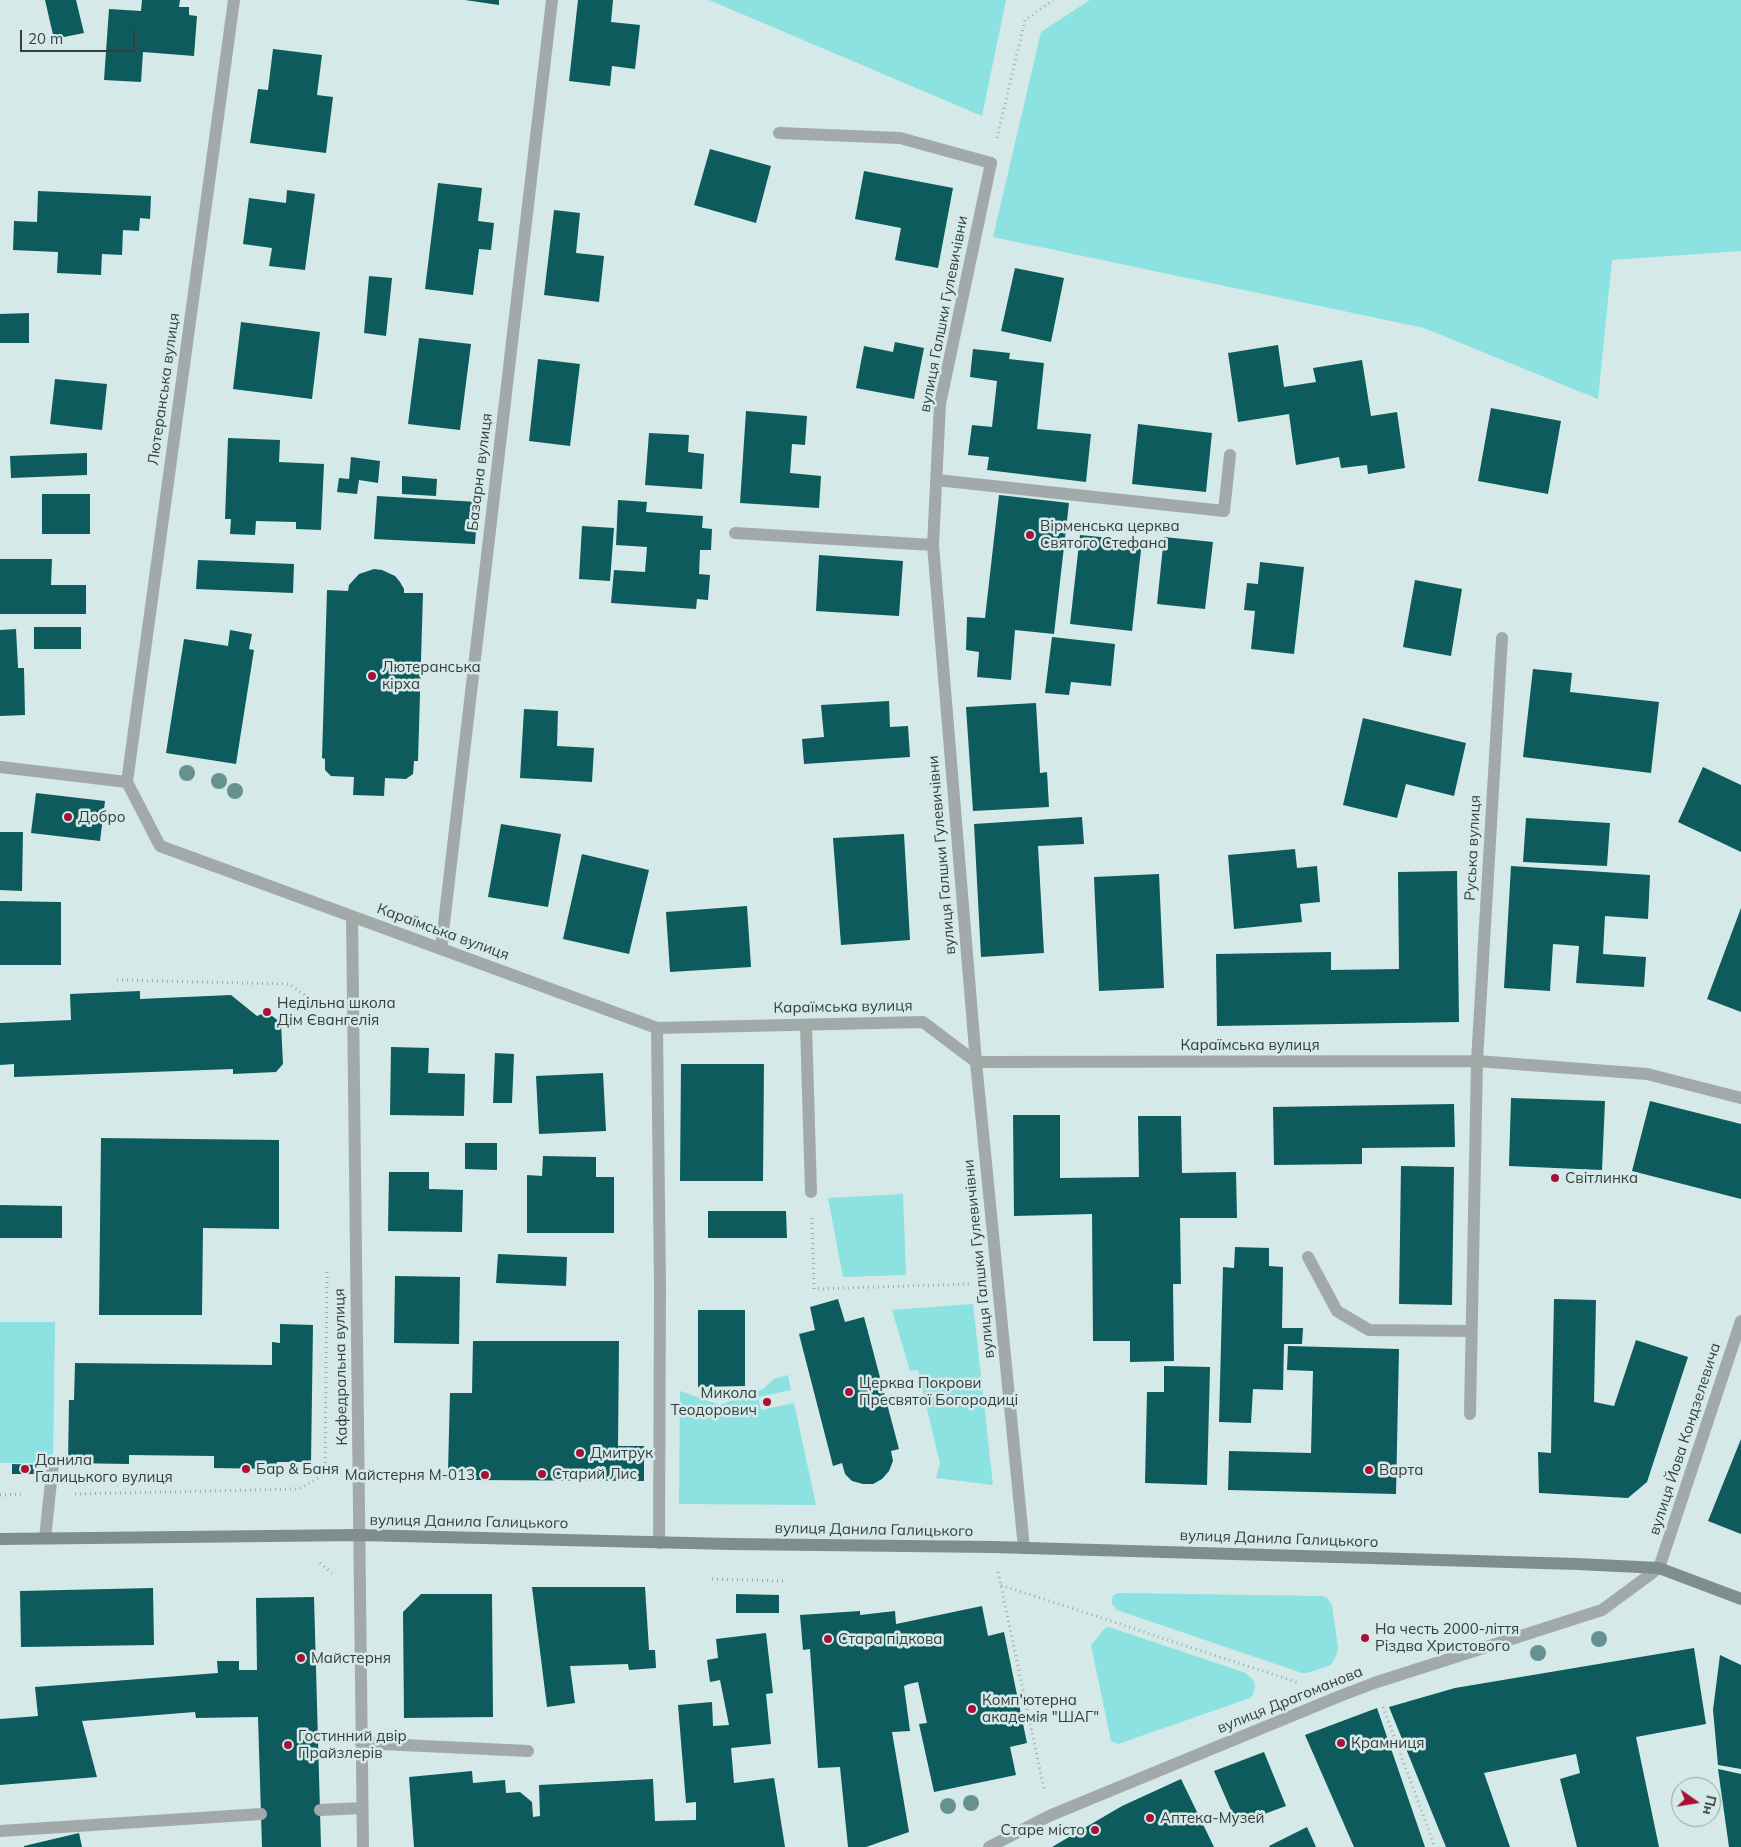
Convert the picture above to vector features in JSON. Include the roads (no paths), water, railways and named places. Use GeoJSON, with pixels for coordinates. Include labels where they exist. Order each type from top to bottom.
{"type":"FeatureCollection","features":[{"type":"Feature","properties":{"kind":"main road","name":"вулиця Данила Галицького"},"geometry":{"type":"LineString","coordinates":[[0,1538],[359,1535],[659,1543],[993,1547],[1659,1568],[1741,1599]]}},
{"type":"Feature","properties":{"kind":"street","name":"Лютеранська вулиця"},"geometry":{"type":"LineString","coordinates":[[126,782],[234,0]]}},
{"type":"Feature","properties":{"kind":"street","name":"Базарна вулиця"},"geometry":{"type":"LineString","coordinates":[[441,949],[552,0]]}},
{"type":"Feature","properties":{"kind":"street","name":"вулиця Галшки Гулевичівни"},"geometry":{"type":"LineString","coordinates":[[779,133],[900,138],[991,163],[940,404],[933,545],[976,1062],[1024,1548]]}},
{"type":"Feature","properties":{"kind":"street"},"geometry":{"type":"LineString","coordinates":[[937,480],[1224,511],[1230,455]]}},
{"type":"Feature","properties":{"kind":"street"},"geometry":{"type":"LineString","coordinates":[[735,533],[933,545]]}},
{"type":"Feature","properties":{"kind":"street","name":"Руська вулиця"},"geometry":{"type":"LineString","coordinates":[[1470,1414],[1477,1061],[1502,638]]}},
{"type":"Feature","properties":{"kind":"street"},"geometry":{"type":"LineString","coordinates":[[0,767],[126,782]]}},
{"type":"Feature","properties":{"kind":"street","name":"Караїмська вулиця"},"geometry":{"type":"LineString","coordinates":[[126,782],[160,846],[657,1028],[923,1022],[976,1062],[1477,1061],[1647,1074],[1741,1098]]}},
{"type":"Feature","properties":{"kind":"street","name":"Кафедральна вулиця"},"geometry":{"type":"LineString","coordinates":[[352,916],[363,1847]]}},
{"type":"Feature","properties":{"kind":"street"},"geometry":{"type":"LineString","coordinates":[[806,1024],[811,1192]]}},
{"type":"Feature","properties":{"kind":"street"},"geometry":{"type":"LineString","coordinates":[[657,1028],[660,1288],[659,1543]]}},
{"type":"Feature","properties":{"kind":"street"},"geometry":{"type":"LineString","coordinates":[[1308,1257],[1337,1310],[1369,1330],[1471,1332]]}},
{"type":"Feature","properties":{"kind":"street","name":"вулиця Йова Кондзелевича"},"geometry":{"type":"LineString","coordinates":[[1659,1568],[1741,1321]]}},
{"type":"Feature","properties":{"kind":"street"},"geometry":{"type":"LineString","coordinates":[[46,1538],[53,1463]]}},
{"type":"Feature","properties":{"kind":"street","name":"вулиця Драгоманова"},"geometry":{"type":"LineString","coordinates":[[989,1847],[1049,1816],[1340,1696],[1374,1683],[1602,1610],[1659,1568]]}},
{"type":"Feature","properties":{"kind":"street"},"geometry":{"type":"LineString","coordinates":[[361,1743],[528,1751]]}},
{"type":"Feature","properties":{"kind":"street"},"geometry":{"type":"LineString","coordinates":[[320,1810],[362,1808]]}},
{"type":"Feature","properties":{"kind":"street"},"geometry":{"type":"LineString","coordinates":[[0,1831],[261,1814]]}},
{"type":"Feature","properties":{"kind":"place","name":"Вірменська церква Святого Стефана"},"geometry":{"type":"Point","coordinates":[1030,535]}},
{"type":"Feature","properties":{"kind":"place","name":"Лютеранська кірха"},"geometry":{"type":"Point","coordinates":[372,676]}},
{"type":"Feature","properties":{"kind":"place","name":"Добро"},"geometry":{"type":"Point","coordinates":[68,817]}},
{"type":"Feature","properties":{"kind":"place","name":"Недільна школа Дім Євангелія"},"geometry":{"type":"Point","coordinates":[267,1012]}},
{"type":"Feature","properties":{"kind":"place","name":"Світлинка"},"geometry":{"type":"Point","coordinates":[1555,1178]}},
{"type":"Feature","properties":{"kind":"place","name":"Церква Покрови Пресвятої Богородиці"},"geometry":{"type":"Point","coordinates":[849,1392]}},
{"type":"Feature","properties":{"kind":"place","name":"Микола Теодорович"},"geometry":{"type":"Point","coordinates":[767,1402]}},
{"type":"Feature","properties":{"kind":"place","name":"Дмитрук"},"geometry":{"type":"Point","coordinates":[580,1453]}},
{"type":"Feature","properties":{"kind":"place","name":"Данила Галицького вулиця"},"geometry":{"type":"Point","coordinates":[25,1469]}},
{"type":"Feature","properties":{"kind":"place","name":"Бар & Баня"},"geometry":{"type":"Point","coordinates":[246,1469]}},
{"type":"Feature","properties":{"kind":"place","name":"Варта"},"geometry":{"type":"Point","coordinates":[1369,1470]}},
{"type":"Feature","properties":{"kind":"place","name":"Старий Лис"},"geometry":{"type":"Point","coordinates":[542,1474]}},
{"type":"Feature","properties":{"kind":"place","name":"Майстерня М-013"},"geometry":{"type":"Point","coordinates":[485,1475]}},
{"type":"Feature","properties":{"kind":"place","name":"На честь 2000-ліття Різдва Христового"},"geometry":{"type":"Point","coordinates":[1365,1638]}},
{"type":"Feature","properties":{"kind":"place","name":"Стара підкова"},"geometry":{"type":"Point","coordinates":[828,1639]}},
{"type":"Feature","properties":{"kind":"place","name":"Майстерня"},"geometry":{"type":"Point","coordinates":[301,1658]}},
{"type":"Feature","properties":{"kind":"place","name":"Комп'ютерна академія \"ШАГ\""},"geometry":{"type":"Point","coordinates":[972,1709]}},
{"type":"Feature","properties":{"kind":"place","name":"Крамниця"},"geometry":{"type":"Point","coordinates":[1341,1743]}},
{"type":"Feature","properties":{"kind":"place","name":"Гостинний двір Прайзлерів"},"geometry":{"type":"Point","coordinates":[288,1745]}},
{"type":"Feature","properties":{"kind":"place","name":"Аптека-Музей"},"geometry":{"type":"Point","coordinates":[1150,1818]}},
{"type":"Feature","properties":{"kind":"place","name":"Старе місто"},"geometry":{"type":"Point","coordinates":[1095,1830]}}]}
